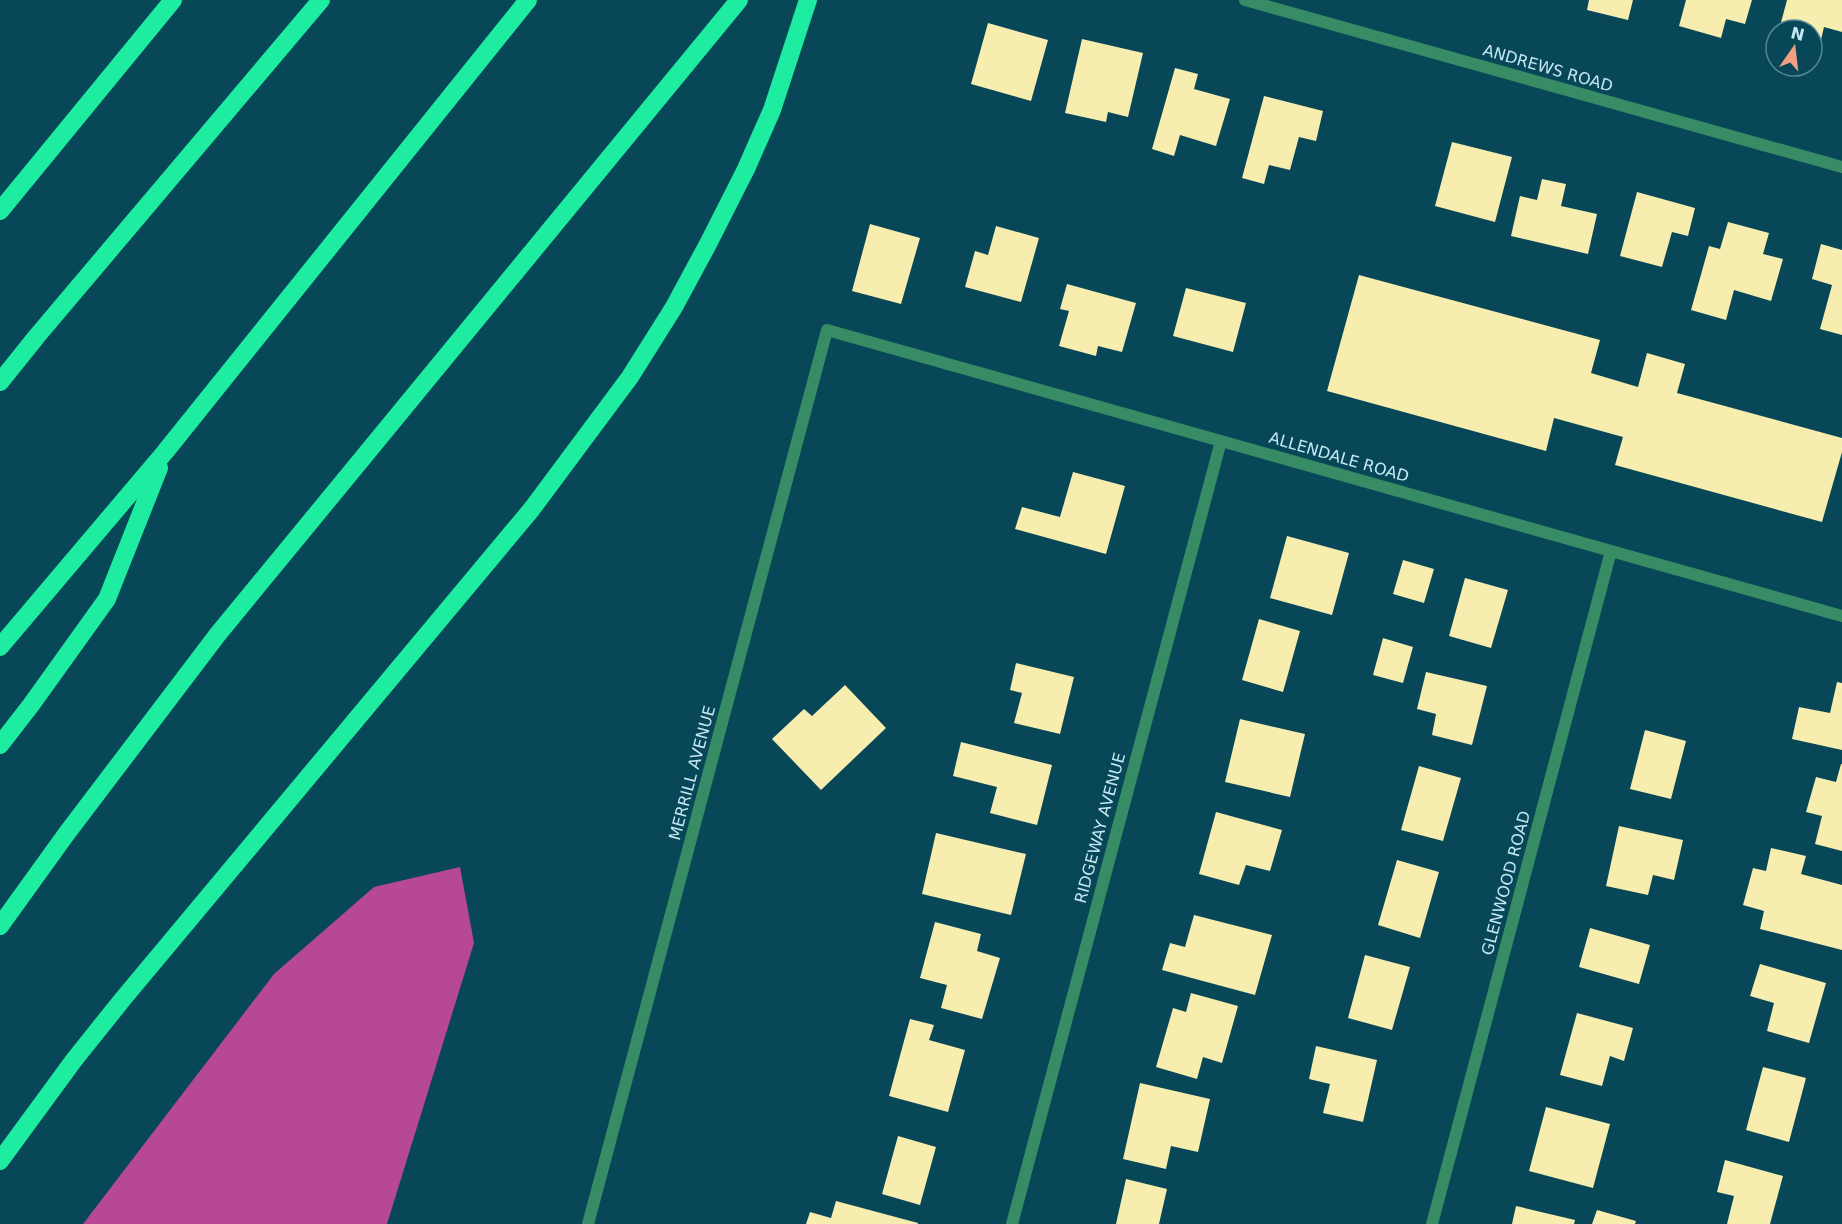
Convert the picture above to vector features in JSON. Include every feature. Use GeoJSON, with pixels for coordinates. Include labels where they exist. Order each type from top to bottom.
{"type":"FeatureCollection","features":[{"type":"Feature","properties":{"kind":"highway"},"geometry":{"type":"LineString","coordinates":[[0,211],[173,0]]}},
{"type":"Feature","properties":{"kind":"highway"},"geometry":{"type":"LineString","coordinates":[[0,382],[36,336],[321,0]]}},
{"type":"Feature","properties":{"kind":"highway"},"geometry":{"type":"LineString","coordinates":[[0,647],[165,452],[528,0]]}},
{"type":"Feature","properties":{"kind":"highway"},"geometry":{"type":"LineString","coordinates":[[0,926],[67,833],[218,634],[739,0]]}},
{"type":"Feature","properties":{"kind":"highway"},"geometry":{"type":"LineString","coordinates":[[0,1161],[74,1060],[531,510],[630,377],[674,307],[746,169],[772,110],[808,0]]}},
{"type":"Feature","properties":{"kind":"highway"},"geometry":{"type":"LineString","coordinates":[[0,745],[32,705],[107,599],[165,452]]}},
{"type":"Feature","properties":{"kind":"street","name":"ANDREWS ROAD"},"geometry":{"type":"LineString","coordinates":[[1245,0],[1842,167]]}},
{"type":"Feature","properties":{"kind":"street","name":"ALLENDALE ROAD"},"geometry":{"type":"LineString","coordinates":[[827,330],[1842,616]]}},
{"type":"Feature","properties":{"kind":"street","name":"MERRILL AVENUE"},"geometry":{"type":"LineString","coordinates":[[588,1224],[827,330]]}},
{"type":"Feature","properties":{"kind":"street","name":"RIDGEWAY AVENUE"},"geometry":{"type":"LineString","coordinates":[[1012,1224],[1221,441]]}},
{"type":"Feature","properties":{"kind":"street","name":"GLENWOOD ROAD"},"geometry":{"type":"LineString","coordinates":[[1432,1224],[1611,551]]}},
{"type":"Feature","properties":{"kind":"shaded area"},"geometry":{"type":"Polygon","coordinates":[[[460,867],[474,943],[387,1224],[83,1224],[274,974],[374,887],[460,867]]]}},
{"type":"Feature","properties":{"kind":"building"},"geometry":{"type":"Polygon","coordinates":[[[1589,0],[1633,0],[1628,20],[1587,10],[1589,0]]]}},
{"type":"Feature","properties":{"kind":"building"},"geometry":{"type":"Polygon","coordinates":[[[1686,0],[1752,0],[1745,24],[1726,19],[1721,38],[1679,26],[1686,0]]]}},
{"type":"Feature","properties":{"kind":"building"},"geometry":{"type":"Polygon","coordinates":[[[1787,0],[1842,0],[1842,32],[1824,27],[1824,18],[1782,18],[1787,0]]]}},
{"type":"Feature","properties":{"kind":"building"},"geometry":{"type":"Polygon","coordinates":[[[988,23],[1048,40],[1031,101],[971,84],[988,23]]]}},
{"type":"Feature","properties":{"kind":"building"},"geometry":{"type":"Polygon","coordinates":[[[1082,39],[1143,53],[1128,117],[1108,112],[1106,122],[1065,113],[1082,39]]]}},
{"type":"Feature","properties":{"kind":"building"},"geometry":{"type":"Polygon","coordinates":[[[1175,68],[1198,74],[1194,89],[1230,99],[1216,146],[1180,135],[1174,156],[1152,149],[1175,68]]]}},
{"type":"Feature","properties":{"kind":"building"},"geometry":{"type":"Polygon","coordinates":[[[1264,96],[1323,111],[1316,141],[1299,137],[1290,170],[1269,165],[1264,184],[1242,178],[1264,96]]]}},
{"type":"Feature","properties":{"kind":"building"},"geometry":{"type":"Polygon","coordinates":[[[1452,142],[1512,157],[1495,222],[1435,206],[1452,142]]]}},
{"type":"Feature","properties":{"kind":"building"},"geometry":{"type":"Polygon","coordinates":[[[1542,179],[1566,184],[1561,206],[1597,214],[1588,254],[1511,236],[1520,196],[1537,200],[1542,179]]]}},
{"type":"Feature","properties":{"kind":"building"},"geometry":{"type":"Polygon","coordinates":[[[1637,192],[1695,208],[1688,236],[1672,232],[1662,267],[1620,256],[1637,192]]]}},
{"type":"Feature","properties":{"kind":"building"},"geometry":{"type":"Polygon","coordinates":[[[1728,222],[1769,233],[1763,254],[1783,259],[1771,301],[1734,290],[1726,320],[1691,310],[1709,246],[1720,249],[1728,222]]]}},
{"type":"Feature","properties":{"kind":"building"},"geometry":{"type":"Polygon","coordinates":[[[870,224],[920,238],[901,304],[852,291],[870,224]]]}},
{"type":"Feature","properties":{"kind":"building"},"geometry":{"type":"Polygon","coordinates":[[[996,226],[1039,238],[1021,302],[965,287],[975,251],[988,255],[996,226]]]}},
{"type":"Feature","properties":{"kind":"building"},"geometry":{"type":"Polygon","coordinates":[[[1821,244],[1842,250],[1842,335],[1820,329],[1832,285],[1812,279],[1821,244]]]}},
{"type":"Feature","properties":{"kind":"building"},"geometry":{"type":"Polygon","coordinates":[[[1359,275],[1600,340],[1591,373],[1638,387],[1647,353],[1685,364],[1677,393],[1842,438],[1842,452],[1822,522],[1615,465],[1623,437],[1554,418],[1546,451],[1327,391],[1359,275]]]}},
{"type":"Feature","properties":{"kind":"building"},"geometry":{"type":"Polygon","coordinates":[[[1067,284],[1136,303],[1122,352],[1098,346],[1096,356],[1059,346],[1069,311],[1060,309],[1067,284]]]}},
{"type":"Feature","properties":{"kind":"building"},"geometry":{"type":"Polygon","coordinates":[[[1186,288],[1246,303],[1233,352],[1173,336],[1186,288]]]}},
{"type":"Feature","properties":{"kind":"building"},"geometry":{"type":"Polygon","coordinates":[[[1073,472],[1125,486],[1106,554],[1015,529],[1022,507],[1060,517],[1073,472]]]}},
{"type":"Feature","properties":{"kind":"building"},"geometry":{"type":"Polygon","coordinates":[[[1287,536],[1349,553],[1332,615],[1270,598],[1287,536]]]}},
{"type":"Feature","properties":{"kind":"building"},"geometry":{"type":"Polygon","coordinates":[[[1403,560],[1434,569],[1424,603],[1393,594],[1403,560]]]}},
{"type":"Feature","properties":{"kind":"building"},"geometry":{"type":"Polygon","coordinates":[[[1465,578],[1508,590],[1491,648],[1449,636],[1465,578]]]}},
{"type":"Feature","properties":{"kind":"building"},"geometry":{"type":"Polygon","coordinates":[[[1259,619],[1300,631],[1283,692],[1242,680],[1259,619]]]}},
{"type":"Feature","properties":{"kind":"building"},"geometry":{"type":"Polygon","coordinates":[[[1383,638],[1413,647],[1403,683],[1373,675],[1383,638]]]}},
{"type":"Feature","properties":{"kind":"building"},"geometry":{"type":"Polygon","coordinates":[[[1016,663],[1074,677],[1060,734],[1014,723],[1022,693],[1010,690],[1016,663]]]}},
{"type":"Feature","properties":{"kind":"building"},"geometry":{"type":"Polygon","coordinates":[[[1426,672],[1487,686],[1472,745],[1432,735],[1436,714],[1417,709],[1426,672]]]}},
{"type":"Feature","properties":{"kind":"building"},"geometry":{"type":"Polygon","coordinates":[[[1837,682],[1842,683],[1842,750],[1792,739],[1799,707],[1830,713],[1837,682]]]}},
{"type":"Feature","properties":{"kind":"building"},"geometry":{"type":"Polygon","coordinates":[[[845,685],[886,728],[821,790],[772,739],[804,709],[812,716],[845,685]]]}},
{"type":"Feature","properties":{"kind":"building"},"geometry":{"type":"Polygon","coordinates":[[[1240,719],[1305,734],[1290,797],[1225,782],[1240,719]]]}},
{"type":"Feature","properties":{"kind":"building"},"geometry":{"type":"Polygon","coordinates":[[[1645,730],[1686,741],[1671,799],[1630,789],[1645,730]]]}},
{"type":"Feature","properties":{"kind":"building"},"geometry":{"type":"Polygon","coordinates":[[[961,742],[1052,765],[1037,825],[990,813],[997,787],[953,776],[961,742]]]}},
{"type":"Feature","properties":{"kind":"building"},"geometry":{"type":"Polygon","coordinates":[[[1841,764],[1842,851],[1815,844],[1822,816],[1806,812],[1816,777],[1836,782],[1841,764]]]}},
{"type":"Feature","properties":{"kind":"building"},"geometry":{"type":"Polygon","coordinates":[[[1419,766],[1461,778],[1443,841],[1401,830],[1419,766]]]}},
{"type":"Feature","properties":{"kind":"building"},"geometry":{"type":"Polygon","coordinates":[[[1216,812],[1282,830],[1270,871],[1246,865],[1239,885],[1199,874],[1216,812]]]}},
{"type":"Feature","properties":{"kind":"building"},"geometry":{"type":"Polygon","coordinates":[[[1619,826],[1683,840],[1674,880],[1653,875],[1648,895],[1606,886],[1619,826]]]}},
{"type":"Feature","properties":{"kind":"building"},"geometry":{"type":"Polygon","coordinates":[[[936,833],[1026,854],[1011,915],[922,894],[936,833]]]}},
{"type":"Feature","properties":{"kind":"building"},"geometry":{"type":"Polygon","coordinates":[[[1771,848],[1806,856],[1801,874],[1842,885],[1842,950],[1760,929],[1764,911],[1743,905],[1753,868],[1766,871],[1771,848]]]}},
{"type":"Feature","properties":{"kind":"building"},"geometry":{"type":"Polygon","coordinates":[[[1397,860],[1439,872],[1420,938],[1378,925],[1397,860]]]}},
{"type":"Feature","properties":{"kind":"building"},"geometry":{"type":"Polygon","coordinates":[[[1194,915],[1272,935],[1255,995],[1162,970],[1170,943],[1185,947],[1194,915]]]}},
{"type":"Feature","properties":{"kind":"building"},"geometry":{"type":"Polygon","coordinates":[[[935,922],[981,934],[977,951],[1000,958],[982,1019],[941,1008],[947,985],[920,978],[935,922]]]}},
{"type":"Feature","properties":{"kind":"building"},"geometry":{"type":"Polygon","coordinates":[[[1590,928],[1650,945],[1639,984],[1579,967],[1590,928]]]}},
{"type":"Feature","properties":{"kind":"building"},"geometry":{"type":"Polygon","coordinates":[[[1365,955],[1410,967],[1392,1030],[1348,1018],[1365,955]]]}},
{"type":"Feature","properties":{"kind":"building"},"geometry":{"type":"Polygon","coordinates":[[[1760,964],[1826,983],[1809,1043],[1767,1031],[1774,1003],[1750,996],[1760,964]]]}},
{"type":"Feature","properties":{"kind":"building"},"geometry":{"type":"Polygon","coordinates":[[[1191,993],[1238,1006],[1222,1063],[1203,1057],[1197,1079],[1156,1067],[1173,1008],[1186,1012],[1191,993]]]}},
{"type":"Feature","properties":{"kind":"building"},"geometry":{"type":"Polygon","coordinates":[[[1577,1013],[1633,1028],[1624,1061],[1610,1056],[1602,1086],[1560,1075],[1577,1013]]]}},
{"type":"Feature","properties":{"kind":"building"},"geometry":{"type":"Polygon","coordinates":[[[910,1019],[934,1025],[929,1040],[965,1050],[948,1112],[889,1096],[910,1019]]]}},
{"type":"Feature","properties":{"kind":"building"},"geometry":{"type":"Polygon","coordinates":[[[1316,1046],[1377,1060],[1363,1122],[1323,1113],[1330,1084],[1309,1079],[1316,1046]]]}},
{"type":"Feature","properties":{"kind":"building"},"geometry":{"type":"Polygon","coordinates":[[[1763,1067],[1806,1078],[1789,1142],[1746,1130],[1763,1067]]]}},
{"type":"Feature","properties":{"kind":"building"},"geometry":{"type":"Polygon","coordinates":[[[1140,1083],[1210,1099],[1198,1152],[1171,1146],[1166,1169],[1123,1159],[1140,1083]]]}},
{"type":"Feature","properties":{"kind":"building"},"geometry":{"type":"Polygon","coordinates":[[[1546,1107],[1610,1124],[1593,1188],[1529,1171],[1546,1107]]]}},
{"type":"Feature","properties":{"kind":"building"},"geometry":{"type":"Polygon","coordinates":[[[898,1136],[936,1147],[920,1205],[882,1194],[898,1136]]]}},
{"type":"Feature","properties":{"kind":"building"},"geometry":{"type":"Polygon","coordinates":[[[1725,1160],[1783,1176],[1770,1224],[1727,1224],[1734,1196],[1717,1192],[1725,1160]]]}},
{"type":"Feature","properties":{"kind":"building"},"geometry":{"type":"Polygon","coordinates":[[[1126,1179],[1167,1189],[1159,1224],[1116,1224],[1126,1179]]]}},
{"type":"Feature","properties":{"kind":"building"},"geometry":{"type":"Polygon","coordinates":[[[836,1201],[918,1224],[806,1224],[810,1212],[831,1218],[836,1201]]]}},
{"type":"Feature","properties":{"kind":"building"},"geometry":{"type":"Polygon","coordinates":[[[1516,1206],[1575,1220],[1574,1224],[1512,1224],[1516,1206]]]}},
{"type":"Feature","properties":{"kind":"building"},"geometry":{"type":"Polygon","coordinates":[[[1597,1210],[1636,1221],[1635,1224],[1592,1224],[1597,1210]]]}}]}
